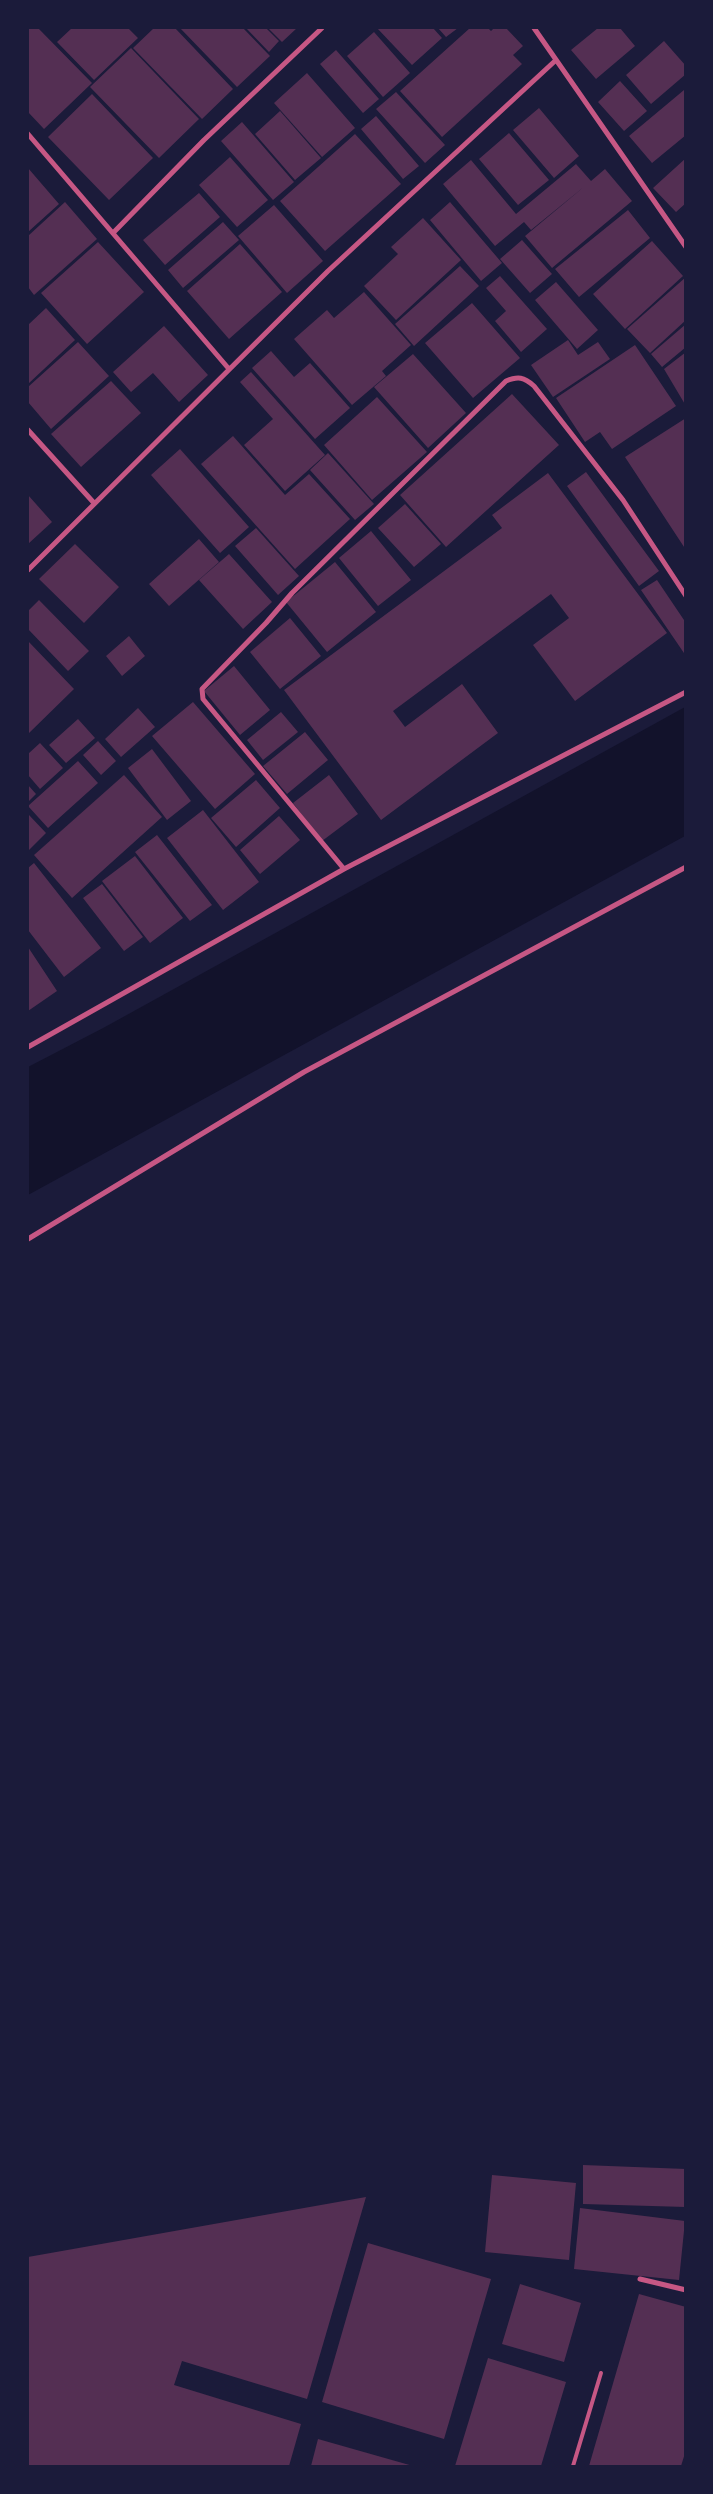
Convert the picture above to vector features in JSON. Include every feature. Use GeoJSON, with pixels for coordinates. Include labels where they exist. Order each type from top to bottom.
{"type":"FeatureCollection","features":[{"type":"Feature","properties":{"kind":"street"},"geometry":{"type":"LineString","coordinates":[[113,233],[204,140],[322,28]]}},
{"type":"Feature","properties":{"kind":"street"},"geometry":{"type":"LineString","coordinates":[[534,28],[686,248]]}},
{"type":"Feature","properties":{"kind":"street"},"geometry":{"type":"LineString","coordinates":[[28,570],[328,271],[556,60]]}},
{"type":"Feature","properties":{"kind":"street"},"geometry":{"type":"LineString","coordinates":[[28,134],[229,369]]}},
{"type":"Feature","properties":{"kind":"street"},"geometry":{"type":"LineString","coordinates":[[344,869],[203,699],[202,689],[266,623],[292,592],[506,381],[515,377],[525,378],[534,386],[623,500],[686,596]]}},
{"type":"Feature","properties":{"kind":"street"},"geometry":{"type":"LineString","coordinates":[[28,430],[94,503]]}},
{"type":"Feature","properties":{"kind":"street"},"geometry":{"type":"LineString","coordinates":[[28,1047],[344,869],[686,692]]}},
{"type":"Feature","properties":{"kind":"street"},"geometry":{"type":"LineString","coordinates":[[28,1239],[304,1072],[686,867]]}},
{"type":"Feature","properties":{"kind":"street"},"geometry":{"type":"LineString","coordinates":[[640,2279],[686,2290]]}},
{"type":"Feature","properties":{"kind":"lane"},"geometry":{"type":"LineString","coordinates":[[573,2466],[601,2374]]}},
{"type":"Feature","properties":{"kind":"shaded area"},"geometry":{"type":"Polygon","coordinates":[[[685,707],[685,836],[28,1195],[28,1067],[105,1027],[685,707]]]}},
{"type":"Feature","properties":{"kind":"building"},"geometry":{"type":"Polygon","coordinates":[[[28,28],[38,28],[92,83],[44,129],[28,112],[28,28]]]}},
{"type":"Feature","properties":{"kind":"building"},"geometry":{"type":"Polygon","coordinates":[[[72,28],[128,28],[138,38],[94,80],[57,42],[72,28]]]}},
{"type":"Feature","properties":{"kind":"building"},"geometry":{"type":"Polygon","coordinates":[[[154,28],[175,28],[233,89],[202,119],[133,48],[154,28]]]}},
{"type":"Feature","properties":{"kind":"building"},"geometry":{"type":"Polygon","coordinates":[[[180,28],[243,28],[270,56],[237,87],[180,28]]]}},
{"type":"Feature","properties":{"kind":"building"},"geometry":{"type":"Polygon","coordinates":[[[246,28],[266,28],[279,41],[269,52],[246,28]]]}},
{"type":"Feature","properties":{"kind":"building"},"geometry":{"type":"Polygon","coordinates":[[[268,28],[297,28],[282,42],[268,28]]]}},
{"type":"Feature","properties":{"kind":"building"},"geometry":{"type":"Polygon","coordinates":[[[377,28],[433,28],[442,38],[412,65],[377,28]]]}},
{"type":"Feature","properties":{"kind":"building"},"geometry":{"type":"Polygon","coordinates":[[[438,28],[458,28],[446,37],[438,28]]]}},
{"type":"Feature","properties":{"kind":"building"},"geometry":{"type":"Polygon","coordinates":[[[470,28],[488,28],[491,31],[494,28],[506,28],[523,46],[513,55],[522,64],[442,137],[400,91],[470,28]]]}},
{"type":"Feature","properties":{"kind":"building"},"geometry":{"type":"Polygon","coordinates":[[[598,28],[620,28],[635,46],[596,79],[571,50],[598,28]]]}},
{"type":"Feature","properties":{"kind":"building"},"geometry":{"type":"Polygon","coordinates":[[[374,32],[410,73],[383,97],[347,56],[374,32]]]}},
{"type":"Feature","properties":{"kind":"building"},"geometry":{"type":"Polygon","coordinates":[[[664,41],[686,66],[686,74],[651,104],[626,75],[664,41]]]}},
{"type":"Feature","properties":{"kind":"building"},"geometry":{"type":"Polygon","coordinates":[[[131,48],[199,119],[159,158],[90,87],[131,48]]]}},
{"type":"Feature","properties":{"kind":"building"},"geometry":{"type":"Polygon","coordinates":[[[336,50],[379,99],[363,113],[320,64],[336,50]]]}},
{"type":"Feature","properties":{"kind":"building"},"geometry":{"type":"Polygon","coordinates":[[[307,73],[355,128],[322,157],[274,103],[307,73]]]}},
{"type":"Feature","properties":{"kind":"building"},"geometry":{"type":"Polygon","coordinates":[[[620,81],[647,111],[624,131],[598,102],[620,81]]]}},
{"type":"Feature","properties":{"kind":"building"},"geometry":{"type":"Polygon","coordinates":[[[684,90],[686,135],[652,163],[629,136],[684,90]]]}},
{"type":"Feature","properties":{"kind":"building"},"geometry":{"type":"Polygon","coordinates":[[[396,92],[445,145],[425,163],[376,109],[396,92]]]}},
{"type":"Feature","properties":{"kind":"building"},"geometry":{"type":"Polygon","coordinates":[[[92,94],[153,158],[109,200],[48,137],[92,94]]]}},
{"type":"Feature","properties":{"kind":"building"},"geometry":{"type":"Polygon","coordinates":[[[539,108],[579,156],[554,178],[513,130],[539,108]]]}},
{"type":"Feature","properties":{"kind":"building"},"geometry":{"type":"Polygon","coordinates":[[[280,111],[321,158],[295,180],[255,134],[280,111]]]}},
{"type":"Feature","properties":{"kind":"building"},"geometry":{"type":"Polygon","coordinates":[[[376,116],[419,166],[403,179],[361,129],[376,116]]]}},
{"type":"Feature","properties":{"kind":"building"},"geometry":{"type":"Polygon","coordinates":[[[242,122],[294,182],[273,200],[221,141],[242,122]]]}},
{"type":"Feature","properties":{"kind":"building"},"geometry":{"type":"Polygon","coordinates":[[[509,133],[549,180],[518,205],[479,159],[509,133]]]}},
{"type":"Feature","properties":{"kind":"building"},"geometry":{"type":"Polygon","coordinates":[[[355,134],[401,184],[325,251],[280,201],[355,134]]]}},
{"type":"Feature","properties":{"kind":"building"},"geometry":{"type":"Polygon","coordinates":[[[230,157],[268,200],[237,227],[199,185],[230,157]]]}},
{"type":"Feature","properties":{"kind":"building"},"geometry":{"type":"Polygon","coordinates":[[[686,158],[686,203],[676,212],[653,188],[686,158]]]}},
{"type":"Feature","properties":{"kind":"building"},"geometry":{"type":"Polygon","coordinates":[[[471,160],[516,214],[576,164],[591,181],[605,169],[632,201],[552,268],[525,236],[585,186],[531,230],[524,222],[495,246],[443,184],[471,160]]]}},
{"type":"Feature","properties":{"kind":"building"},"geometry":{"type":"Polygon","coordinates":[[[28,168],[59,204],[28,232],[28,168]]]}},
{"type":"Feature","properties":{"kind":"building"},"geometry":{"type":"Polygon","coordinates":[[[199,193],[220,217],[165,265],[143,240],[199,193]]]}},
{"type":"Feature","properties":{"kind":"building"},"geometry":{"type":"Polygon","coordinates":[[[65,202],[97,239],[34,295],[28,287],[28,236],[65,202]]]}},
{"type":"Feature","properties":{"kind":"building"},"geometry":{"type":"Polygon","coordinates":[[[450,202],[502,263],[481,281],[430,220],[450,202]]]}},
{"type":"Feature","properties":{"kind":"building"},"geometry":{"type":"Polygon","coordinates":[[[274,205],[323,261],[287,293],[238,236],[274,205]]]}},
{"type":"Feature","properties":{"kind":"building"},"geometry":{"type":"Polygon","coordinates":[[[628,210],[650,238],[579,297],[555,269],[628,210]]]}},
{"type":"Feature","properties":{"kind":"building"},"geometry":{"type":"Polygon","coordinates":[[[423,218],[461,260],[396,320],[364,286],[398,254],[391,247],[423,218]]]}},
{"type":"Feature","properties":{"kind":"building"},"geometry":{"type":"Polygon","coordinates":[[[223,222],[239,240],[183,288],[168,270],[223,222]]]}},
{"type":"Feature","properties":{"kind":"building"},"geometry":{"type":"Polygon","coordinates":[[[522,240],[552,274],[530,293],[500,259],[522,240]]]}},
{"type":"Feature","properties":{"kind":"building"},"geometry":{"type":"Polygon","coordinates":[[[652,241],[683,276],[625,329],[593,294],[652,241]]]}},
{"type":"Feature","properties":{"kind":"building"},"geometry":{"type":"Polygon","coordinates":[[[98,242],[144,292],[87,344],[41,293],[98,242]]]}},
{"type":"Feature","properties":{"kind":"building"},"geometry":{"type":"Polygon","coordinates":[[[240,244],[282,292],[229,339],[187,291],[240,244]]]}},
{"type":"Feature","properties":{"kind":"building"},"geometry":{"type":"Polygon","coordinates":[[[460,266],[479,286],[414,346],[395,324],[460,266]]]}},
{"type":"Feature","properties":{"kind":"building"},"geometry":{"type":"Polygon","coordinates":[[[500,276],[547,329],[521,352],[495,321],[506,311],[486,288],[500,276]]]}},
{"type":"Feature","properties":{"kind":"building"},"geometry":{"type":"Polygon","coordinates":[[[686,277],[686,320],[650,353],[627,329],[686,277]]]}},
{"type":"Feature","properties":{"kind":"building"},"geometry":{"type":"Polygon","coordinates":[[[556,282],[598,330],[577,349],[535,300],[556,282]]]}},
{"type":"Feature","properties":{"kind":"building"},"geometry":{"type":"Polygon","coordinates":[[[364,292],[411,345],[382,371],[386,376],[352,405],[294,339],[327,310],[334,318],[364,292]]]}},
{"type":"Feature","properties":{"kind":"building"},"geometry":{"type":"Polygon","coordinates":[[[472,303],[520,358],[473,398],[425,343],[472,303]]]}},
{"type":"Feature","properties":{"kind":"building"},"geometry":{"type":"Polygon","coordinates":[[[46,308],[75,340],[28,384],[28,325],[46,308]]]}},
{"type":"Feature","properties":{"kind":"building"},"geometry":{"type":"Polygon","coordinates":[[[686,324],[686,347],[662,367],[651,354],[686,324]]]}},
{"type":"Feature","properties":{"kind":"building"},"geometry":{"type":"Polygon","coordinates":[[[164,326],[208,375],[179,402],[153,373],[131,392],[113,372],[164,326]]]}},
{"type":"Feature","properties":{"kind":"building"},"geometry":{"type":"Polygon","coordinates":[[[568,340],[578,355],[598,342],[610,359],[553,397],[531,365],[568,340]]]}},
{"type":"Feature","properties":{"kind":"building"},"geometry":{"type":"Polygon","coordinates":[[[78,342],[109,376],[51,429],[28,402],[28,387],[78,342]]]}},
{"type":"Feature","properties":{"kind":"building"},"geometry":{"type":"Polygon","coordinates":[[[635,345],[676,406],[612,449],[600,432],[585,442],[556,398],[635,345]]]}},
{"type":"Feature","properties":{"kind":"building"},"geometry":{"type":"Polygon","coordinates":[[[271,351],[294,377],[310,363],[350,408],[315,439],[252,368],[271,351]]]}},
{"type":"Feature","properties":{"kind":"building"},"geometry":{"type":"Polygon","coordinates":[[[686,352],[686,406],[664,369],[686,352]]]}},
{"type":"Feature","properties":{"kind":"building"},"geometry":{"type":"Polygon","coordinates":[[[413,354],[466,413],[428,448],[374,387],[413,354]]]}},
{"type":"Feature","properties":{"kind":"building"},"geometry":{"type":"Polygon","coordinates":[[[251,372],[325,455],[285,491],[244,445],[273,419],[240,382],[251,372]]]}},
{"type":"Feature","properties":{"kind":"building"},"geometry":{"type":"Polygon","coordinates":[[[111,381],[141,413],[81,467],[51,434],[111,381]]]}},
{"type":"Feature","properties":{"kind":"building"},"geometry":{"type":"Polygon","coordinates":[[[512,394],[559,445],[446,547],[400,495],[512,394]]]}},
{"type":"Feature","properties":{"kind":"building"},"geometry":{"type":"Polygon","coordinates":[[[377,397],[427,452],[372,500],[324,445],[377,397]]]}},
{"type":"Feature","properties":{"kind":"building"},"geometry":{"type":"Polygon","coordinates":[[[686,418],[686,550],[625,457],[686,418]]]}},
{"type":"Feature","properties":{"kind":"building"},"geometry":{"type":"Polygon","coordinates":[[[233,436],[285,495],[309,474],[350,519],[295,569],[201,464],[233,436]]]}},
{"type":"Feature","properties":{"kind":"building"},"geometry":{"type":"Polygon","coordinates":[[[180,449],[249,527],[220,553],[151,475],[180,449]]]}},
{"type":"Feature","properties":{"kind":"building"},"geometry":{"type":"Polygon","coordinates":[[[328,453],[374,504],[355,520],[310,470],[328,453]]]}},
{"type":"Feature","properties":{"kind":"building"},"geometry":{"type":"Polygon","coordinates":[[[586,472],[659,571],[639,586],[567,486],[586,472]]]}},
{"type":"Feature","properties":{"kind":"building"},"geometry":{"type":"Polygon","coordinates":[[[548,473],[667,633],[575,701],[533,645],[569,618],[551,594],[393,711],[405,727],[462,684],[498,733],[381,820],[284,690],[502,528],[492,515],[548,473]]]}},
{"type":"Feature","properties":{"kind":"building"},"geometry":{"type":"Polygon","coordinates":[[[28,495],[52,522],[28,544],[28,495]]]}},
{"type":"Feature","properties":{"kind":"building"},"geometry":{"type":"Polygon","coordinates":[[[405,504],[441,544],[414,567],[378,528],[405,504]]]}},
{"type":"Feature","properties":{"kind":"building"},"geometry":{"type":"Polygon","coordinates":[[[256,528],[299,576],[278,595],[235,546],[256,528]]]}},
{"type":"Feature","properties":{"kind":"building"},"geometry":{"type":"Polygon","coordinates":[[[371,531],[411,580],[378,606],[339,558],[371,531]]]}},
{"type":"Feature","properties":{"kind":"building"},"geometry":{"type":"Polygon","coordinates":[[[199,539],[219,562],[169,606],[149,584],[199,539]]]}},
{"type":"Feature","properties":{"kind":"building"},"geometry":{"type":"Polygon","coordinates":[[[75,544],[119,587],[84,623],[39,579],[75,544]]]}},
{"type":"Feature","properties":{"kind":"building"},"geometry":{"type":"Polygon","coordinates":[[[229,554],[272,602],[243,629],[199,580],[229,554]]]}},
{"type":"Feature","properties":{"kind":"building"},"geometry":{"type":"Polygon","coordinates":[[[335,562],[376,612],[327,652],[286,602],[335,562]]]}},
{"type":"Feature","properties":{"kind":"building"},"geometry":{"type":"Polygon","coordinates":[[[657,580],[686,623],[686,656],[641,590],[657,580]]]}},
{"type":"Feature","properties":{"kind":"building"},"geometry":{"type":"Polygon","coordinates":[[[39,600],[89,651],[68,671],[28,629],[28,611],[39,600]]]}},
{"type":"Feature","properties":{"kind":"building"},"geometry":{"type":"Polygon","coordinates":[[[290,618],[321,656],[280,689],[250,652],[290,618]]]}},
{"type":"Feature","properties":{"kind":"building"},"geometry":{"type":"Polygon","coordinates":[[[129,636],[145,656],[122,676],[106,656],[129,636]]]}},
{"type":"Feature","properties":{"kind":"building"},"geometry":{"type":"Polygon","coordinates":[[[28,641],[74,689],[28,734],[28,641]]]}},
{"type":"Feature","properties":{"kind":"building"},"geometry":{"type":"Polygon","coordinates":[[[234,666],[270,710],[240,735],[204,691],[234,666]]]}},
{"type":"Feature","properties":{"kind":"building"},"geometry":{"type":"Polygon","coordinates":[[[193,702],[255,774],[215,809],[152,736],[193,702]]]}},
{"type":"Feature","properties":{"kind":"building"},"geometry":{"type":"Polygon","coordinates":[[[138,708],[155,727],[121,757],[105,739],[138,708]]]}},
{"type":"Feature","properties":{"kind":"building"},"geometry":{"type":"Polygon","coordinates":[[[281,712],[298,732],[263,760],[247,740],[281,712]]]}},
{"type":"Feature","properties":{"kind":"building"},"geometry":{"type":"Polygon","coordinates":[[[78,719],[95,738],[66,763],[49,745],[78,719]]]}},
{"type":"Feature","properties":{"kind":"building"},"geometry":{"type":"Polygon","coordinates":[[[305,732],[328,760],[287,794],[263,766],[305,732]]]}},
{"type":"Feature","properties":{"kind":"building"},"geometry":{"type":"Polygon","coordinates":[[[98,741],[116,761],[101,775],[83,755],[98,741]]]}},
{"type":"Feature","properties":{"kind":"building"},"geometry":{"type":"Polygon","coordinates":[[[40,743],[63,768],[40,789],[28,775],[28,754],[40,743]]]}},
{"type":"Feature","properties":{"kind":"building"},"geometry":{"type":"Polygon","coordinates":[[[152,749],[191,801],[167,820],[128,768],[152,749]]]}},
{"type":"Feature","properties":{"kind":"building"},"geometry":{"type":"Polygon","coordinates":[[[78,761],[98,783],[48,828],[28,806],[78,761]]]}},
{"type":"Feature","properties":{"kind":"building"},"geometry":{"type":"Polygon","coordinates":[[[124,775],[162,817],[72,898],[34,855],[124,775]]]}},
{"type":"Feature","properties":{"kind":"building"},"geometry":{"type":"Polygon","coordinates":[[[329,775],[358,814],[322,841],[293,803],[329,775]]]}},
{"type":"Feature","properties":{"kind":"building"},"geometry":{"type":"Polygon","coordinates":[[[256,780],[280,808],[236,847],[211,818],[256,780]]]}},
{"type":"Feature","properties":{"kind":"building"},"geometry":{"type":"Polygon","coordinates":[[[28,785],[36,794],[28,802],[28,785]]]}},
{"type":"Feature","properties":{"kind":"building"},"geometry":{"type":"Polygon","coordinates":[[[203,810],[259,882],[223,910],[167,838],[203,810]]]}},
{"type":"Feature","properties":{"kind":"building"},"geometry":{"type":"Polygon","coordinates":[[[28,816],[46,833],[28,851],[28,816]]]}},
{"type":"Feature","properties":{"kind":"building"},"geometry":{"type":"Polygon","coordinates":[[[279,816],[300,840],[260,874],[240,850],[279,816]]]}},
{"type":"Feature","properties":{"kind":"building"},"geometry":{"type":"Polygon","coordinates":[[[157,835],[212,905],[190,921],[135,852],[157,835]]]}},
{"type":"Feature","properties":{"kind":"building"},"geometry":{"type":"Polygon","coordinates":[[[135,856],[183,918],[150,943],[102,881],[135,856]]]}},
{"type":"Feature","properties":{"kind":"building"},"geometry":{"type":"Polygon","coordinates":[[[34,863],[101,948],[64,977],[28,930],[28,868],[34,863]]]}},
{"type":"Feature","properties":{"kind":"building"},"geometry":{"type":"Polygon","coordinates":[[[102,884],[143,937],[124,951],[83,898],[102,884]]]}},
{"type":"Feature","properties":{"kind":"building"},"geometry":{"type":"Polygon","coordinates":[[[28,947],[57,991],[28,1011],[28,947]]]}},
{"type":"Feature","properties":{"kind":"building"},"geometry":{"type":"Polygon","coordinates":[[[583,2165],[686,2169],[686,2207],[583,2204],[583,2165]]]}},
{"type":"Feature","properties":{"kind":"building"},"geometry":{"type":"Polygon","coordinates":[[[492,2175],[576,2183],[569,2260],[485,2252],[492,2175]]]}},
{"type":"Feature","properties":{"kind":"building"},"geometry":{"type":"Polygon","coordinates":[[[366,2197],[307,2399],[182,2361],[174,2385],[301,2424],[289,2466],[28,2466],[28,2257],[366,2197]]]}},
{"type":"Feature","properties":{"kind":"building"},"geometry":{"type":"Polygon","coordinates":[[[580,2208],[685,2221],[679,2280],[574,2269],[580,2208]]]}},
{"type":"Feature","properties":{"kind":"building"},"geometry":{"type":"Polygon","coordinates":[[[368,2243],[491,2279],[444,2439],[322,2402],[368,2243]]]}},
{"type":"Feature","properties":{"kind":"building"},"geometry":{"type":"Polygon","coordinates":[[[520,2284],[581,2303],[564,2362],[502,2344],[520,2284]]]}},
{"type":"Feature","properties":{"kind":"building"},"geometry":{"type":"Polygon","coordinates":[[[639,2294],[686,2307],[686,2450],[681,2466],[589,2466],[639,2294]]]}},
{"type":"Feature","properties":{"kind":"building"},"geometry":{"type":"Polygon","coordinates":[[[488,2358],[566,2382],[541,2466],[455,2466],[488,2358]]]}},
{"type":"Feature","properties":{"kind":"building"},"geometry":{"type":"Polygon","coordinates":[[[318,2439],[413,2466],[311,2466],[318,2439]]]}}]}
